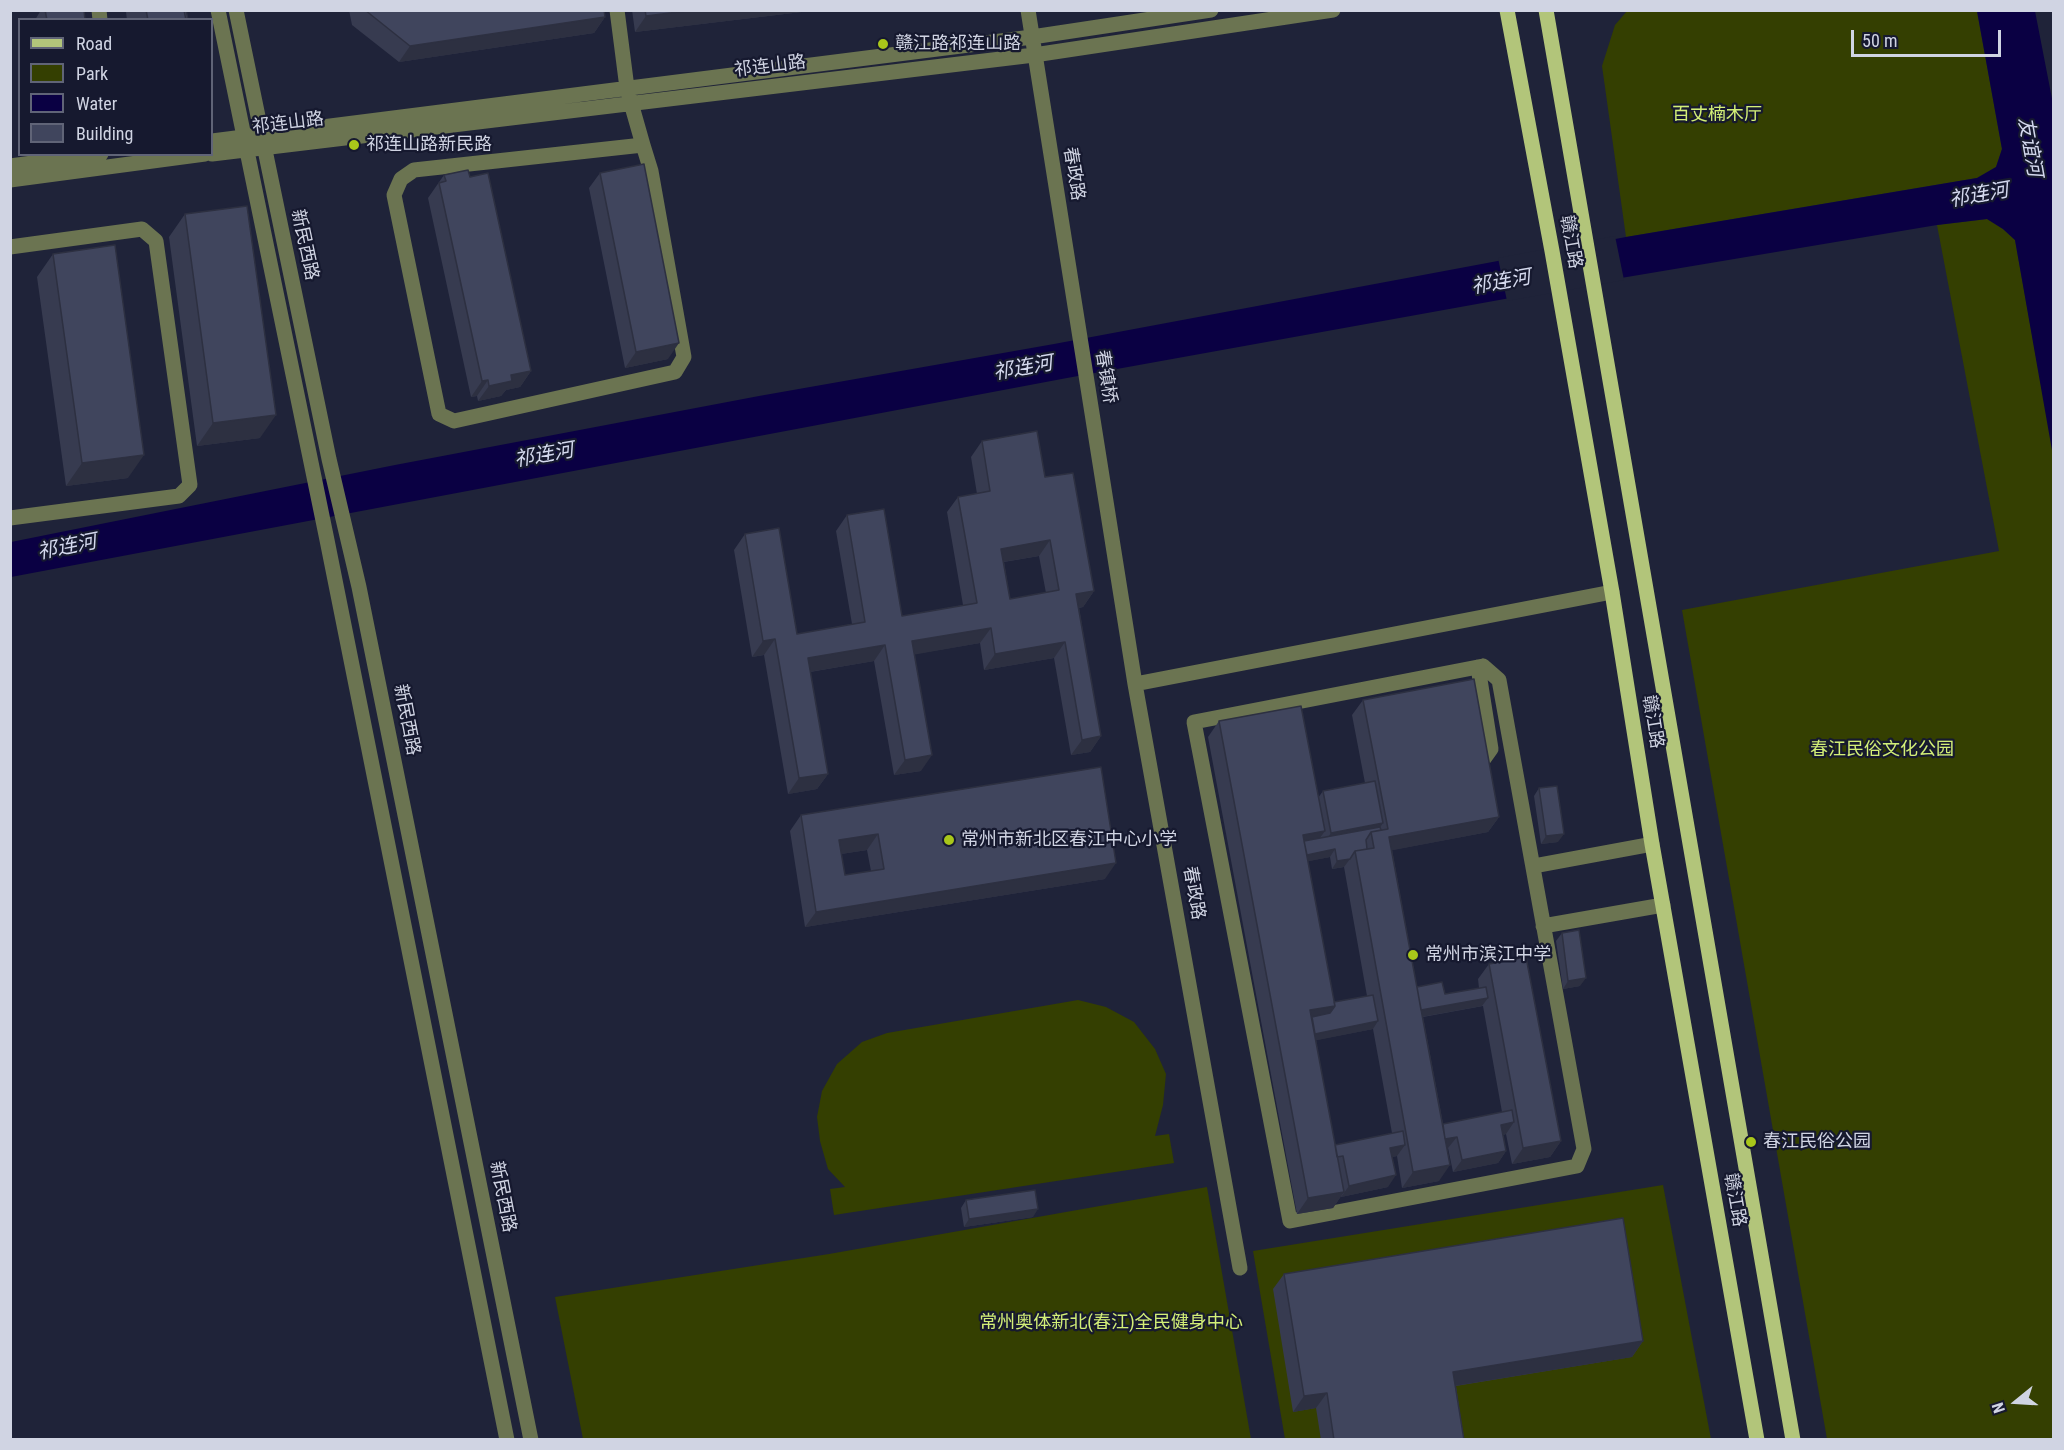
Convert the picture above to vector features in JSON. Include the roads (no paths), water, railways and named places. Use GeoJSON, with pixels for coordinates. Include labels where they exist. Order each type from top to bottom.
{"type":"FeatureCollection","features":[{"type":"Feature","properties":{"kind":"main road","name":"赣江路"},"geometry":{"type":"LineString","coordinates":[[1507,10],[1612,592],[1652,844],[1756,1440]]}},
{"type":"Feature","properties":{"kind":"main road","name":"赣江路"},"geometry":{"type":"LineString","coordinates":[[1546,10],[1793,1440]]}},
{"type":"Feature","properties":{"kind":"street","name":"新民西路"},"geometry":{"type":"LineString","coordinates":[[218,10],[327,540],[507,1440]]}},
{"type":"Feature","properties":{"kind":"street","name":"新民西路"},"geometry":{"type":"LineString","coordinates":[[236,10],[347,536],[531,1440]]}},
{"type":"Feature","properties":{"kind":"street"},"geometry":{"type":"LineString","coordinates":[[616,10],[629,96],[651,171],[684,357],[675,372],[454,421],[439,414],[394,195],[401,179],[414,170],[643,146]]}},
{"type":"Feature","properties":{"kind":"street","name":"春政路"},"geometry":{"type":"LineString","coordinates":[[1028,10],[1080,343]]}},
{"type":"Feature","properties":{"kind":"street","name":"祁连山路"},"geometry":{"type":"LineString","coordinates":[[213,141],[245,143],[629,96],[1211,10]]}},
{"type":"Feature","properties":{"kind":"street","name":"祁连山路"},"geometry":{"type":"LineString","coordinates":[[629,96],[1034,55],[1332,10]]}},
{"type":"Feature","properties":{"kind":"street","name":"祁连山路"},"geometry":{"type":"LineString","coordinates":[[213,154],[245,143]]}},
{"type":"Feature","properties":{"kind":"street"},"geometry":{"type":"LineString","coordinates":[[10,166],[86,156]]}},
{"type":"Feature","properties":{"kind":"street"},"geometry":{"type":"LineString","coordinates":[[10,180],[190,156]]}},
{"type":"Feature","properties":{"kind":"street"},"geometry":{"type":"LineString","coordinates":[[10,247],[142,229],[156,241],[190,485],[179,496],[10,518]]}},
{"type":"Feature","properties":{"kind":"street","name":"春镇桥"},"geometry":{"type":"LineString","coordinates":[[1080,343],[1092,417]]}},
{"type":"Feature","properties":{"kind":"street","name":"春政路"},"geometry":{"type":"LineString","coordinates":[[1092,417],[1136,684],[1240,1268]]}},
{"type":"Feature","properties":{"kind":"street"},"geometry":{"type":"LineString","coordinates":[[1136,684],[1612,592]]}},
{"type":"Feature","properties":{"kind":"street"},"geometry":{"type":"LineString","coordinates":[[1483,666],[1499,680],[1533,866],[1584,1149],[1577,1166],[1290,1221],[1194,722],[1483,666]]}},
{"type":"Feature","properties":{"kind":"street"},"geometry":{"type":"LineString","coordinates":[[1478,667],[1491,749],[1481,763]]}},
{"type":"Feature","properties":{"kind":"street"},"geometry":{"type":"LineString","coordinates":[[1533,866],[1652,844]]}},
{"type":"Feature","properties":{"kind":"street"},"geometry":{"type":"LineString","coordinates":[[1543,926],[1663,905]]}},
{"type":"Feature","properties":{"kind":"water"},"geometry":{"type":"Polygon","coordinates":[[[1977,11],[2035,11],[2054,109],[2053,456],[2015,240],[1987,219],[1937,225],[1621,278],[1067,378],[11,577],[11,542],[395,465],[759,396],[1054,344],[1626,237],[1977,178],[1996,167],[2002,149],[1977,11]]]}},
{"type":"Feature","properties":{"kind":"place","name":"赣江路祁连山路"},"geometry":{"type":"Point","coordinates":[883,44]}},
{"type":"Feature","properties":{"kind":"place","name":"祁连山路新民路"},"geometry":{"type":"Point","coordinates":[354,145]}},
{"type":"Feature","properties":{"kind":"place","name":"常州市新北区春江中心小学"},"geometry":{"type":"Point","coordinates":[949,840]}},
{"type":"Feature","properties":{"kind":"place","name":"常州市滨江中学"},"geometry":{"type":"Point","coordinates":[1413,955]}},
{"type":"Feature","properties":{"kind":"place","name":"春江民俗公园"},"geometry":{"type":"Point","coordinates":[1751,1142]}},
{"type":"Feature","properties":{"kind":"park label","name":"百丈楠木厅"},"geometry":{"type":"Point","coordinates":[1717,115]}},
{"type":"Feature","properties":{"kind":"park label","name":"春江民俗文化公园"},"geometry":{"type":"Point","coordinates":[1882,750]}},
{"type":"Feature","properties":{"kind":"park label","name":"常州奥体新北(春江)全民健身中心"},"geometry":{"type":"Point","coordinates":[1111,1323]}},
{"type":"Feature","properties":{"kind":"water label","name":"友谊河"},"geometry":{"type":"Point","coordinates":[2029,147]}},
{"type":"Feature","properties":{"kind":"water label","name":"祁连河"},"geometry":{"type":"Point","coordinates":[1979,196]}},
{"type":"Feature","properties":{"kind":"water label","name":"祁连河"},"geometry":{"type":"Point","coordinates":[1501,283]}},
{"type":"Feature","properties":{"kind":"water label","name":"祁连河"},"geometry":{"type":"Point","coordinates":[1023,369]}},
{"type":"Feature","properties":{"kind":"water label","name":"祁连河"},"geometry":{"type":"Point","coordinates":[544,456]}},
{"type":"Feature","properties":{"kind":"water label","name":"祁连河"},"geometry":{"type":"Point","coordinates":[67,548]}}]}
